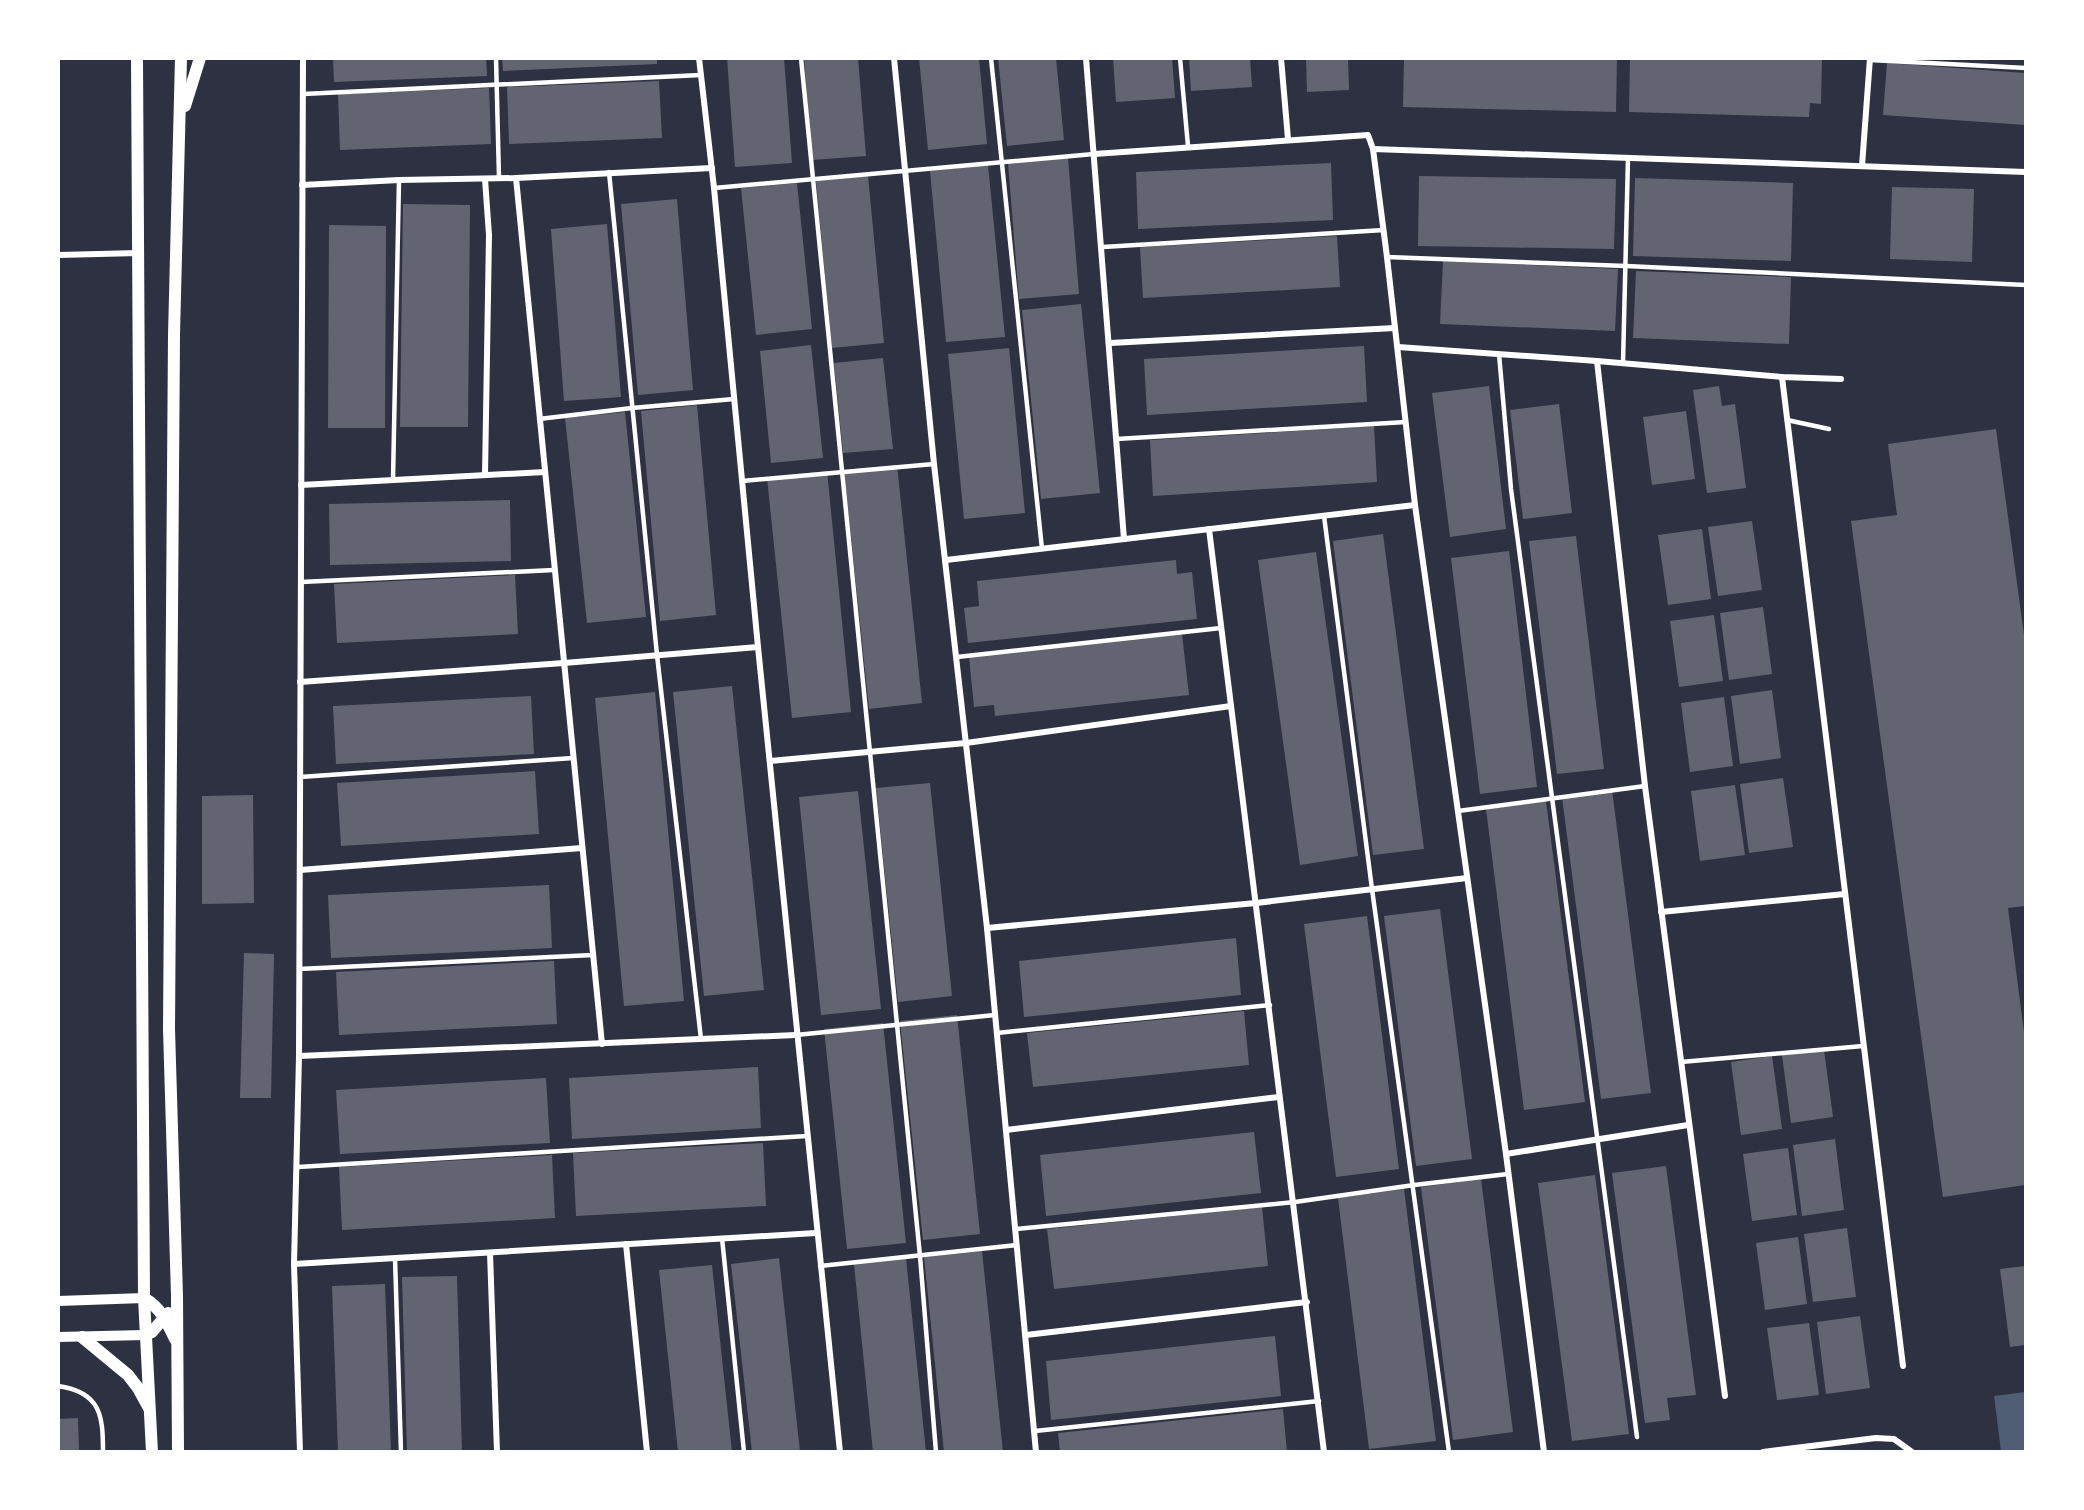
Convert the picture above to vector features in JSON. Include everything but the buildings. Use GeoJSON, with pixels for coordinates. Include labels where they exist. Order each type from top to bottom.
{"type":"FeatureCollection","features":[{"type":"Feature","properties":{"kind":"main road"},"geometry":{"type":"LineString","coordinates":[[138,58],[144,1298],[152,1452]]}},
{"type":"Feature","properties":{"kind":"main road"},"geometry":{"type":"LineString","coordinates":[[178,1452],[177,1296],[169,1017],[174,335],[181,58]]}},
{"type":"Feature","properties":{"kind":"main road"},"geometry":{"type":"LineString","coordinates":[[181,119],[200,58]]}},
{"type":"Feature","properties":{"kind":"main road"},"geometry":{"type":"LineString","coordinates":[[145,1335],[152,1332],[165,1318],[177,1296]]}},
{"type":"Feature","properties":{"kind":"main road"},"geometry":{"type":"LineString","coordinates":[[144,1298],[154,1304],[165,1318],[177,1343]]}},
{"type":"Feature","properties":{"kind":"main road"},"geometry":{"type":"LineString","coordinates":[[82,1337],[128,1375],[151,1412]]}},
{"type":"Feature","properties":{"kind":"street"},"geometry":{"type":"LineString","coordinates":[[300,1452],[294,1264],[299,1056],[303,58]]}},
{"type":"Feature","properties":{"kind":"street"},"geometry":{"type":"LineString","coordinates":[[699,58],[714,188],[819,1266],[840,1452]]}},
{"type":"Feature","properties":{"kind":"street"},"geometry":{"type":"LineString","coordinates":[[894,58],[934,464],[987,928],[1036,1452]]}},
{"type":"Feature","properties":{"kind":"street"},"geometry":{"type":"LineString","coordinates":[[1086,58],[1124,539]]}},
{"type":"Feature","properties":{"kind":"street"},"geometry":{"type":"LineString","coordinates":[[1281,58],[1288,139]]}},
{"type":"Feature","properties":{"kind":"street"},"geometry":{"type":"LineString","coordinates":[[1862,166],[1870,59]]}},
{"type":"Feature","properties":{"kind":"street"},"geometry":{"type":"LineString","coordinates":[[1094,154],[1368,135],[1373,149],[1398,347],[1414,505],[1506,1154],[1544,1452]]}},
{"type":"Feature","properties":{"kind":"street"},"geometry":{"type":"LineString","coordinates":[[1373,149],[2025,172]]}},
{"type":"Feature","properties":{"kind":"street"},"geometry":{"type":"LineString","coordinates":[[302,185],[399,180],[516,178],[712,168]]}},
{"type":"Feature","properties":{"kind":"street"},"geometry":{"type":"LineString","coordinates":[[516,178],[602,1044]]}},
{"type":"Feature","properties":{"kind":"street"},"geometry":{"type":"LineString","coordinates":[[485,179],[489,235],[485,475]]}},
{"type":"Feature","properties":{"kind":"street"},"geometry":{"type":"LineString","coordinates":[[58,255],[140,253]]}},
{"type":"Feature","properties":{"kind":"street"},"geometry":{"type":"LineString","coordinates":[[1110,343],[1395,328]]}},
{"type":"Feature","properties":{"kind":"street"},"geometry":{"type":"LineString","coordinates":[[1398,347],[1782,377],[1841,379]]}},
{"type":"Feature","properties":{"kind":"street"},"geometry":{"type":"LineString","coordinates":[[1598,361],[1645,786],[1725,1396]]}},
{"type":"Feature","properties":{"kind":"street"},"geometry":{"type":"LineString","coordinates":[[1782,377],[1903,1366]]}},
{"type":"Feature","properties":{"kind":"street"},"geometry":{"type":"LineString","coordinates":[[301,485],[545,472]]}},
{"type":"Feature","properties":{"kind":"street"},"geometry":{"type":"LineString","coordinates":[[946,560],[1414,505]]}},
{"type":"Feature","properties":{"kind":"street"},"geometry":{"type":"LineString","coordinates":[[1209,529],[1270,1005],[1279,1097],[1295,1202],[1324,1452]]}},
{"type":"Feature","properties":{"kind":"street"},"geometry":{"type":"LineString","coordinates":[[300,682],[758,647]]}},
{"type":"Feature","properties":{"kind":"street"},"geometry":{"type":"LineString","coordinates":[[770,761],[966,743],[1231,706]]}},
{"type":"Feature","properties":{"kind":"street"},"geometry":{"type":"LineString","coordinates":[[300,870],[582,848]]}},
{"type":"Feature","properties":{"kind":"street"},"geometry":{"type":"LineString","coordinates":[[987,928],[1256,903],[1467,878]]}},
{"type":"Feature","properties":{"kind":"street"},"geometry":{"type":"LineString","coordinates":[[1661,912],[1845,894]]}},
{"type":"Feature","properties":{"kind":"street"},"geometry":{"type":"LineString","coordinates":[[299,1056],[796,1035]]}},
{"type":"Feature","properties":{"kind":"street"},"geometry":{"type":"LineString","coordinates":[[1006,1130],[1279,1097]]}},
{"type":"Feature","properties":{"kind":"street"},"geometry":{"type":"LineString","coordinates":[[1506,1154],[1688,1125]]}},
{"type":"Feature","properties":{"kind":"street"},"geometry":{"type":"LineString","coordinates":[[294,1264],[816,1233]]}},
{"type":"Feature","properties":{"kind":"street"},"geometry":{"type":"LineString","coordinates":[[626,1244],[647,1452]]}},
{"type":"Feature","properties":{"kind":"street"},"geometry":{"type":"LineString","coordinates":[[490,1253],[497,1452]]}},
{"type":"Feature","properties":{"kind":"street"},"geometry":{"type":"LineString","coordinates":[[58,1301],[144,1298]]}},
{"type":"Feature","properties":{"kind":"street"},"geometry":{"type":"LineString","coordinates":[[1026,1335],[1307,1302]]}},
{"type":"Feature","properties":{"kind":"street"},"geometry":{"type":"LineString","coordinates":[[58,1337],[145,1335]]}},
{"type":"Feature","properties":{"kind":"street"},"geometry":{"type":"LineString","coordinates":[[1763,1452],[1876,1438],[1894,1439],[1912,1452]]}},
{"type":"Feature","properties":{"kind":"lane"},"geometry":{"type":"LineString","coordinates":[[496,58],[499,178]]}},
{"type":"Feature","properties":{"kind":"lane"},"geometry":{"type":"LineString","coordinates":[[801,58],[920,1256],[936,1452]]}},
{"type":"Feature","properties":{"kind":"lane"},"geometry":{"type":"LineString","coordinates":[[991,58],[1042,549]]}},
{"type":"Feature","properties":{"kind":"lane"},"geometry":{"type":"LineString","coordinates":[[1180,58],[1188,146]]}},
{"type":"Feature","properties":{"kind":"lane"},"geometry":{"type":"LineString","coordinates":[[1870,59],[2025,68]]}},
{"type":"Feature","properties":{"kind":"lane"},"geometry":{"type":"LineString","coordinates":[[303,94],[700,75]]}},
{"type":"Feature","properties":{"kind":"lane"},"geometry":{"type":"LineString","coordinates":[[714,188],[1094,154]]}},
{"type":"Feature","properties":{"kind":"lane"},"geometry":{"type":"LineString","coordinates":[[1623,363],[1628,158]]}},
{"type":"Feature","properties":{"kind":"lane"},"geometry":{"type":"LineString","coordinates":[[609,172],[657,655],[700,1039]]}},
{"type":"Feature","properties":{"kind":"lane"},"geometry":{"type":"LineString","coordinates":[[393,480],[399,180]]}},
{"type":"Feature","properties":{"kind":"lane"},"geometry":{"type":"LineString","coordinates":[[1102,247],[1384,230]]}},
{"type":"Feature","properties":{"kind":"lane"},"geometry":{"type":"LineString","coordinates":[[1387,257],[2025,285]]}},
{"type":"Feature","properties":{"kind":"lane"},"geometry":{"type":"LineString","coordinates":[[1499,354],[1511,489],[1637,1437]]}},
{"type":"Feature","properties":{"kind":"lane"},"geometry":{"type":"LineString","coordinates":[[539,419],[734,399]]}},
{"type":"Feature","properties":{"kind":"lane"},"geometry":{"type":"LineString","coordinates":[[1787,420],[1829,429]]}},
{"type":"Feature","properties":{"kind":"lane"},"geometry":{"type":"LineString","coordinates":[[1116,439],[1406,422]]}},
{"type":"Feature","properties":{"kind":"lane"},"geometry":{"type":"LineString","coordinates":[[742,481],[934,464]]}},
{"type":"Feature","properties":{"kind":"lane"},"geometry":{"type":"LineString","coordinates":[[1324,516],[1449,1452]]}},
{"type":"Feature","properties":{"kind":"lane"},"geometry":{"type":"LineString","coordinates":[[301,582],[554,570]]}},
{"type":"Feature","properties":{"kind":"lane"},"geometry":{"type":"LineString","coordinates":[[957,657],[1221,628]]}},
{"type":"Feature","properties":{"kind":"lane"},"geometry":{"type":"LineString","coordinates":[[300,777],[573,758]]}},
{"type":"Feature","properties":{"kind":"lane"},"geometry":{"type":"LineString","coordinates":[[1457,811],[1645,786]]}},
{"type":"Feature","properties":{"kind":"lane"},"geometry":{"type":"LineString","coordinates":[[299,969],[593,954]]}},
{"type":"Feature","properties":{"kind":"lane"},"geometry":{"type":"LineString","coordinates":[[997,1033],[1270,1005]]}},
{"type":"Feature","properties":{"kind":"lane"},"geometry":{"type":"LineString","coordinates":[[796,1035],[995,1015]]}},
{"type":"Feature","properties":{"kind":"lane"},"geometry":{"type":"LineString","coordinates":[[1680,1062],[1863,1046]]}},
{"type":"Feature","properties":{"kind":"lane"},"geometry":{"type":"LineString","coordinates":[[298,1167],[807,1136]]}},
{"type":"Feature","properties":{"kind":"lane"},"geometry":{"type":"LineString","coordinates":[[1016,1229],[1295,1202],[1508,1174]]}},
{"type":"Feature","properties":{"kind":"lane"},"geometry":{"type":"LineString","coordinates":[[722,1238],[744,1452]]}},
{"type":"Feature","properties":{"kind":"lane"},"geometry":{"type":"LineString","coordinates":[[819,1266],[1017,1245]]}},
{"type":"Feature","properties":{"kind":"lane"},"geometry":{"type":"LineString","coordinates":[[394,1258],[401,1452]]}},
{"type":"Feature","properties":{"kind":"lane"},"geometry":{"type":"LineString","coordinates":[[58,1386],[80,1391],[99,1409],[103,1424],[103,1452]]}},
{"type":"Feature","properties":{"kind":"lane"},"geometry":{"type":"LineString","coordinates":[[1035,1431],[1318,1401]]}},
{"type":"Feature","properties":{"kind":"water"},"geometry":{"type":"Polygon","coordinates":[[[2025,1392],[2025,1451],[2001,1451],[1994,1396],[2025,1392]]]}}]}
